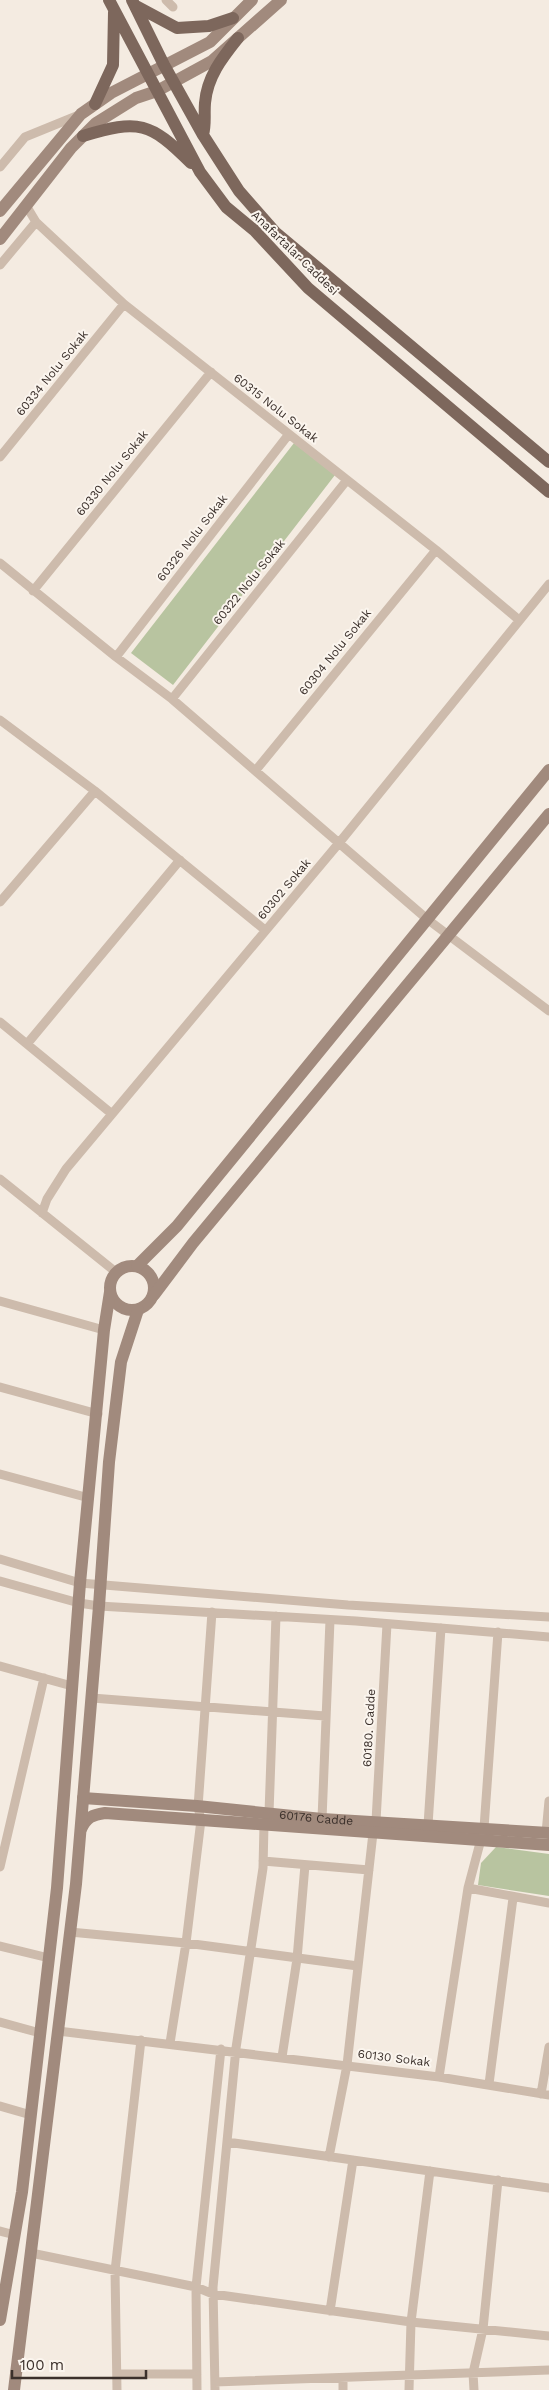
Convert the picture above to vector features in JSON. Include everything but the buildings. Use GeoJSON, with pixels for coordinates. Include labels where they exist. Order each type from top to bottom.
{"type":"FeatureCollection","features":[{"type":"Feature","properties":{"kind":"main road"},"geometry":{"type":"LineString","coordinates":[[0,211],[81,114],[112,93],[210,42],[252,0]]}},
{"type":"Feature","properties":{"kind":"main road"},"geometry":{"type":"LineString","coordinates":[[0,239],[27,207],[71,148],[96,123],[128,103],[157,91],[212,61],[281,0]]}},
{"type":"Feature","properties":{"kind":"main road"},"geometry":{"type":"LineString","coordinates":[[95,104],[108,78],[112,65],[112,3]]}},
{"type":"Feature","properties":{"kind":"main road","name":"Anafartalar Caddesi"},"geometry":{"type":"LineString","coordinates":[[112,3],[200,172],[226,207],[254,230],[308,288],[549,492]]}},
{"type":"Feature","properties":{"kind":"main road"},"geometry":{"type":"LineString","coordinates":[[134,3],[177,28],[209,26],[233,18]]}},
{"type":"Feature","properties":{"kind":"main road","name":"Anafartalar Caddesi"},"geometry":{"type":"LineString","coordinates":[[134,3],[164,65],[203,134],[240,191],[275,232],[549,462]]}},
{"type":"Feature","properties":{"kind":"main road"},"geometry":{"type":"LineString","coordinates":[[203,134],[206,121],[205,104],[209,85],[216,67],[238,38]]}},
{"type":"Feature","properties":{"kind":"main road"},"geometry":{"type":"LineString","coordinates":[[83,136],[123,126],[140,126],[165,137],[200,172]]}},
{"type":"Feature","properties":{"kind":"main road"},"geometry":{"type":"LineString","coordinates":[[136,1266],[177,1226],[549,770]]}},
{"type":"Feature","properties":{"kind":"main road"},"geometry":{"type":"LineString","coordinates":[[110,1292],[117,1305],[123,1309],[138,1310],[145,1307],[193,1243],[549,814]]}},
{"type":"Feature","properties":{"kind":"main road"},"geometry":{"type":"LineString","coordinates":[[0,2320],[2,2295],[22,2192],[49,1958],[78,1603],[110,1285],[116,1272],[129,1266],[136,1266],[143,1269],[153,1279],[154,1294]]}},
{"type":"Feature","properties":{"kind":"main road"},"geometry":{"type":"LineString","coordinates":[[14,2390],[70,1932],[100,1606],[109,1462],[121,1362],[138,1310]]}},
{"type":"Feature","properties":{"kind":"main road","name":"60176 Cadde"},"geometry":{"type":"LineString","coordinates":[[83,1798],[198,1807],[266,1819],[322,1819],[375,1827],[428,1825],[482,1834],[548,1837]]}},
{"type":"Feature","properties":{"kind":"main road"},"geometry":{"type":"LineString","coordinates":[[80,1831],[86,1820],[92,1815],[105,1813],[201,1820],[266,1819],[482,1834]]}},
{"type":"Feature","properties":{"kind":"street"},"geometry":{"type":"LineString","coordinates":[[166,0],[173,7]]}},
{"type":"Feature","properties":{"kind":"street"},"geometry":{"type":"LineString","coordinates":[[0,167],[25,137],[81,114]]}},
{"type":"Feature","properties":{"kind":"street","name":"60315 Nolu Sokak"},"geometry":{"type":"LineString","coordinates":[[27,207],[36,222],[124,304],[436,550],[519,620]]}},
{"type":"Feature","properties":{"kind":"street"},"geometry":{"type":"LineString","coordinates":[[0,266],[36,222]]}},
{"type":"Feature","properties":{"kind":"street","name":"60334 Nolu Sokak"},"geometry":{"type":"LineString","coordinates":[[0,456],[124,304]]}},
{"type":"Feature","properties":{"kind":"street","name":"60330 Nolu Sokak"},"geometry":{"type":"LineString","coordinates":[[33,591],[211,372]]}},
{"type":"Feature","properties":{"kind":"street","name":"60326 Nolu Sokak"},"geometry":{"type":"LineString","coordinates":[[116,657],[289,434]]}},
{"type":"Feature","properties":{"kind":"street","name":"60322 Nolu Sokak"},"geometry":{"type":"LineString","coordinates":[[172,699],[347,480]]}},
{"type":"Feature","properties":{"kind":"street","name":"60304 Nolu Sokak"},"geometry":{"type":"LineString","coordinates":[[256,770],[436,550]]}},
{"type":"Feature","properties":{"kind":"street"},"geometry":{"type":"LineString","coordinates":[[0,563],[116,657],[172,699],[427,919],[549,1011]]}},
{"type":"Feature","properties":{"kind":"street","name":"60302 Sokak"},"geometry":{"type":"LineString","coordinates":[[42,1213],[47,1199],[66,1169],[339,843],[549,584]]}},
{"type":"Feature","properties":{"kind":"street"},"geometry":{"type":"LineString","coordinates":[[0,720],[96,791],[265,930]]}},
{"type":"Feature","properties":{"kind":"street"},"geometry":{"type":"LineString","coordinates":[[0,902],[96,791]]}},
{"type":"Feature","properties":{"kind":"street"},"geometry":{"type":"LineString","coordinates":[[27,1044],[180,860]]}},
{"type":"Feature","properties":{"kind":"street"},"geometry":{"type":"LineString","coordinates":[[0,1022],[112,1114]]}},
{"type":"Feature","properties":{"kind":"street"},"geometry":{"type":"LineString","coordinates":[[0,1179],[116,1272]]}},
{"type":"Feature","properties":{"kind":"street"},"geometry":{"type":"LineString","coordinates":[[0,1301],[104,1330]]}},
{"type":"Feature","properties":{"kind":"street"},"geometry":{"type":"LineString","coordinates":[[0,1387],[98,1414]]}},
{"type":"Feature","properties":{"kind":"street"},"geometry":{"type":"LineString","coordinates":[[0,1474],[89,1498]]}},
{"type":"Feature","properties":{"kind":"street"},"geometry":{"type":"LineString","coordinates":[[0,1560],[80,1583],[348,1605],[549,1616]]}},
{"type":"Feature","properties":{"kind":"street"},"geometry":{"type":"LineString","coordinates":[[0,1581],[78,1603],[100,1606],[276,1616],[549,1637]]}},
{"type":"Feature","properties":{"kind":"street"},"geometry":{"type":"LineString","coordinates":[[170,2043],[186,1943],[201,1820],[198,1807],[207,1706],[212,1612]]}},
{"type":"Feature","properties":{"kind":"street"},"geometry":{"type":"LineString","coordinates":[[276,1616],[273,1711],[263,1861],[236,2051],[213,2294],[215,2386],[276,2385],[342,2378],[549,2370]]}},
{"type":"Feature","properties":{"kind":"street"},"geometry":{"type":"LineString","coordinates":[[322,1819],[330,1620]]}},
{"type":"Feature","properties":{"kind":"street","name":"60180. Cadde"},"geometry":{"type":"LineString","coordinates":[[330,2157],[347,2065],[375,1827],[387,1624]]}},
{"type":"Feature","properties":{"kind":"street"},"geometry":{"type":"LineString","coordinates":[[428,1825],[441,1628]]}},
{"type":"Feature","properties":{"kind":"street"},"geometry":{"type":"LineString","coordinates":[[439,2077],[468,1888],[482,1834],[498,1632]]}},
{"type":"Feature","properties":{"kind":"street"},"geometry":{"type":"LineString","coordinates":[[0,1666],[72,1686]]}},
{"type":"Feature","properties":{"kind":"street"},"geometry":{"type":"LineString","coordinates":[[0,1867],[44,1678]]}},
{"type":"Feature","properties":{"kind":"street"},"geometry":{"type":"LineString","coordinates":[[92,1698],[325,1716]]}},
{"type":"Feature","properties":{"kind":"street"},"geometry":{"type":"LineString","coordinates":[[548,1837],[549,1801]]}},
{"type":"Feature","properties":{"kind":"street"},"geometry":{"type":"LineString","coordinates":[[263,1861],[369,1870]]}},
{"type":"Feature","properties":{"kind":"street"},"geometry":{"type":"LineString","coordinates":[[282,2057],[298,1959],[306,1865]]}},
{"type":"Feature","properties":{"kind":"street"},"geometry":{"type":"LineString","coordinates":[[468,1888],[513,1898],[549,1903]]}},
{"type":"Feature","properties":{"kind":"street"},"geometry":{"type":"LineString","coordinates":[[489,2084],[513,1898]]}},
{"type":"Feature","properties":{"kind":"street"},"geometry":{"type":"LineString","coordinates":[[70,1932],[186,1943],[358,1966]]}},
{"type":"Feature","properties":{"kind":"street"},"geometry":{"type":"LineString","coordinates":[[0,1946],[49,1958]]}},
{"type":"Feature","properties":{"kind":"street"},"geometry":{"type":"LineString","coordinates":[[0,2022],[40,2032]]}},
{"type":"Feature","properties":{"kind":"street","name":"60130 Sokak"},"geometry":{"type":"LineString","coordinates":[[58,2030],[439,2077],[545,2094]]}},
{"type":"Feature","properties":{"kind":"street"},"geometry":{"type":"LineString","coordinates":[[117,2390],[115,2271],[141,2040]]}},
{"type":"Feature","properties":{"kind":"street"},"geometry":{"type":"LineString","coordinates":[[545,2094],[549,2047]]}},
{"type":"Feature","properties":{"kind":"street"},"geometry":{"type":"LineString","coordinates":[[197,2390],[196,2287],[221,2049]]}},
{"type":"Feature","properties":{"kind":"street"},"geometry":{"type":"LineString","coordinates":[[0,2106],[31,2115]]}},
{"type":"Feature","properties":{"kind":"street"},"geometry":{"type":"LineString","coordinates":[[227,2142],[549,2188]]}},
{"type":"Feature","properties":{"kind":"street"},"geometry":{"type":"LineString","coordinates":[[330,2311],[353,2160]]}},
{"type":"Feature","properties":{"kind":"street"},"geometry":{"type":"LineString","coordinates":[[409,2390],[411,2322],[430,2171]]}},
{"type":"Feature","properties":{"kind":"street"},"geometry":{"type":"LineString","coordinates":[[474,2390],[473,2373],[483,2330],[498,2180]]}},
{"type":"Feature","properties":{"kind":"street"},"geometry":{"type":"LineString","coordinates":[[0,2231],[15,2235]]}},
{"type":"Feature","properties":{"kind":"street"},"geometry":{"type":"LineString","coordinates":[[31,2253],[196,2287],[213,2294],[411,2322],[549,2336]]}},
{"type":"Feature","properties":{"kind":"street"},"geometry":{"type":"LineString","coordinates":[[117,2374],[196,2374]]}},
{"type":"Feature","properties":{"kind":"street"},"geometry":{"type":"LineString","coordinates":[[342,2378],[343,2390]]}},
{"type":"Feature","properties":{"kind":"green space"},"geometry":{"type":"Polygon","coordinates":[[[294,443],[335,475],[173,685],[131,653],[294,443]]]}},
{"type":"Feature","properties":{"kind":"green space"},"geometry":{"type":"Polygon","coordinates":[[[496,1847],[549,1854],[549,1896],[478,1885],[481,1863],[496,1847]]]}}]}
